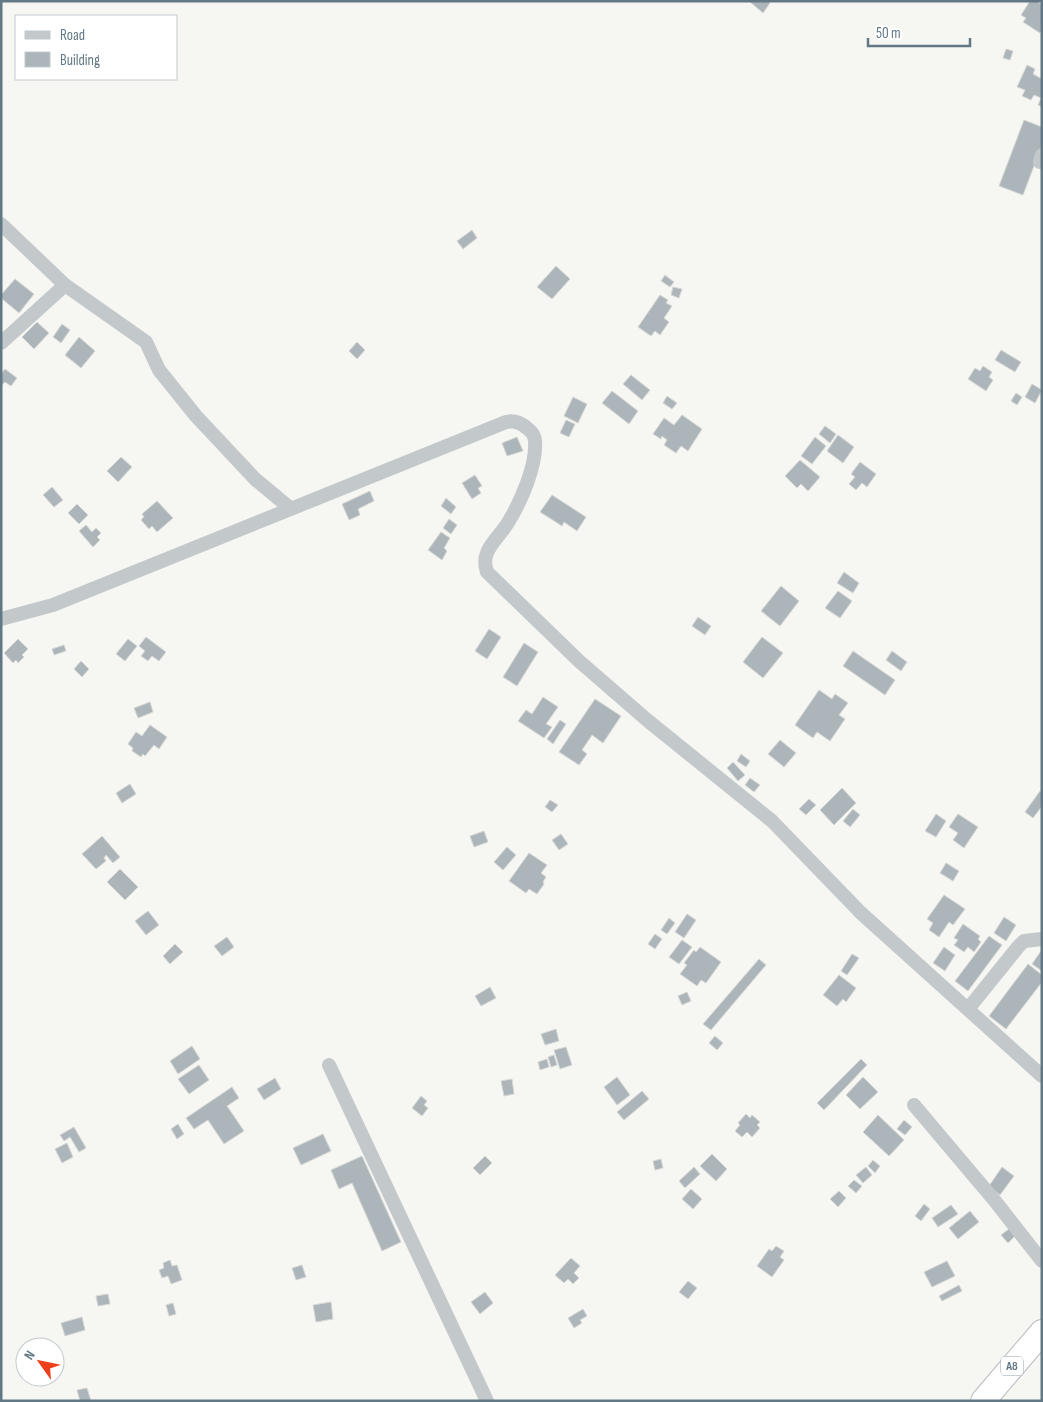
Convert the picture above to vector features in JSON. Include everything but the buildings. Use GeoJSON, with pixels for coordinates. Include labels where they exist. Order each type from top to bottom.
{"type":"FeatureCollection","features":[{"type":"Feature","properties":{"kind":"highway","name":"A8"},"geometry":{"type":"LineString","coordinates":[[983,1401],[1042,1332]]}},
{"type":"Feature","properties":{"kind":"street"},"geometry":{"type":"LineString","coordinates":[[1,224],[65,285],[146,342],[158,370],[196,416],[255,479],[291,509]]}},
{"type":"Feature","properties":{"kind":"street"},"geometry":{"type":"LineString","coordinates":[[1,343],[65,285]]}},
{"type":"Feature","properties":{"kind":"street"},"geometry":{"type":"LineString","coordinates":[[1,619],[53,605],[506,422],[511,421],[524,426],[536,439],[529,478],[509,521],[487,553],[484,564],[487,572],[579,660],[647,720],[772,821],[861,913],[1042,1076]]}},
{"type":"Feature","properties":{"kind":"street"},"geometry":{"type":"LineString","coordinates":[[968,1009],[1024,941],[1042,939]]}},
{"type":"Feature","properties":{"kind":"street"},"geometry":{"type":"LineString","coordinates":[[329,1065],[487,1401]]}},
{"type":"Feature","properties":{"kind":"street"},"geometry":{"type":"LineString","coordinates":[[914,1105],[995,1201],[1042,1261]]}}]}
